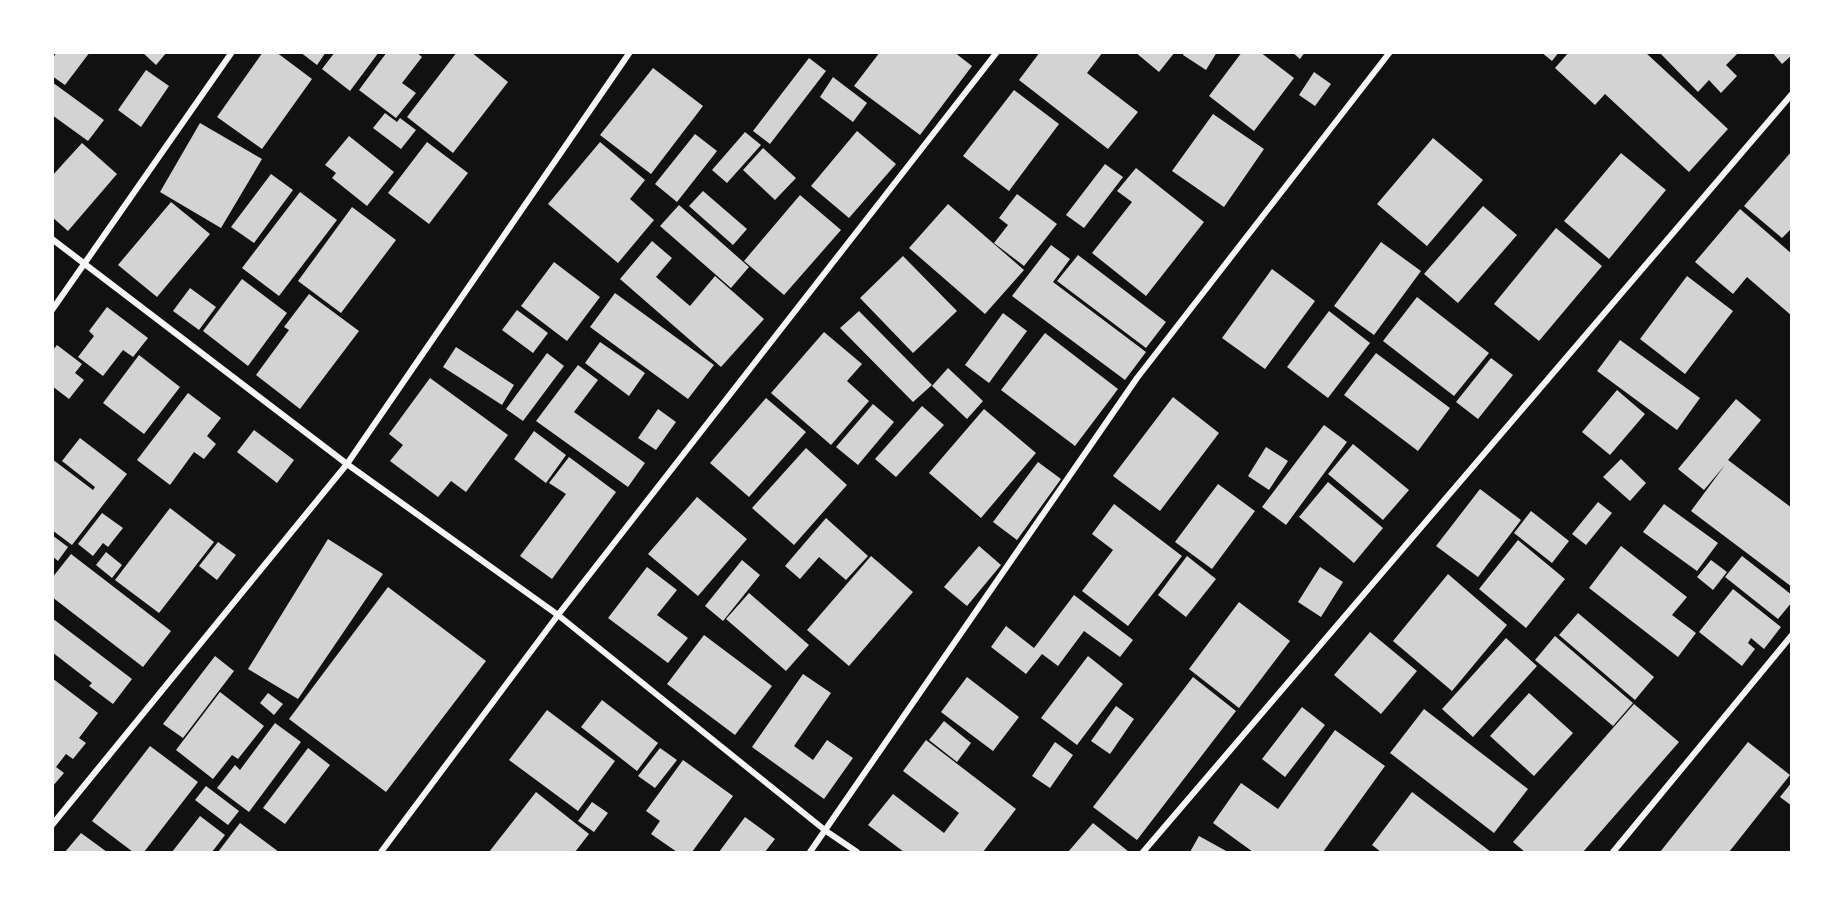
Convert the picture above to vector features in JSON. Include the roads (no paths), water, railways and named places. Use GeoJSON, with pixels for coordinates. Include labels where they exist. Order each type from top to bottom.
{"type":"FeatureCollection","features":[{"type":"Feature","properties":{"kind":"street"},"geometry":{"type":"LineString","coordinates":[[52,310],[232,52]]}},
{"type":"Feature","properties":{"kind":"street"},"geometry":{"type":"LineString","coordinates":[[52,825],[347,464],[630,52]]}},
{"type":"Feature","properties":{"kind":"street"},"geometry":{"type":"LineString","coordinates":[[381,852],[558,615],[997,52]]}},
{"type":"Feature","properties":{"kind":"street"},"geometry":{"type":"LineString","coordinates":[[810,852],[1137,378],[1390,52]]}},
{"type":"Feature","properties":{"kind":"street"},"geometry":{"type":"LineString","coordinates":[[1143,852],[1791,94]]}},
{"type":"Feature","properties":{"kind":"street"},"geometry":{"type":"LineString","coordinates":[[52,239],[84,266],[347,464],[558,615],[826,831],[857,852]]}},
{"type":"Feature","properties":{"kind":"street"},"geometry":{"type":"LineString","coordinates":[[1613,852],[1791,635]]}}]}
